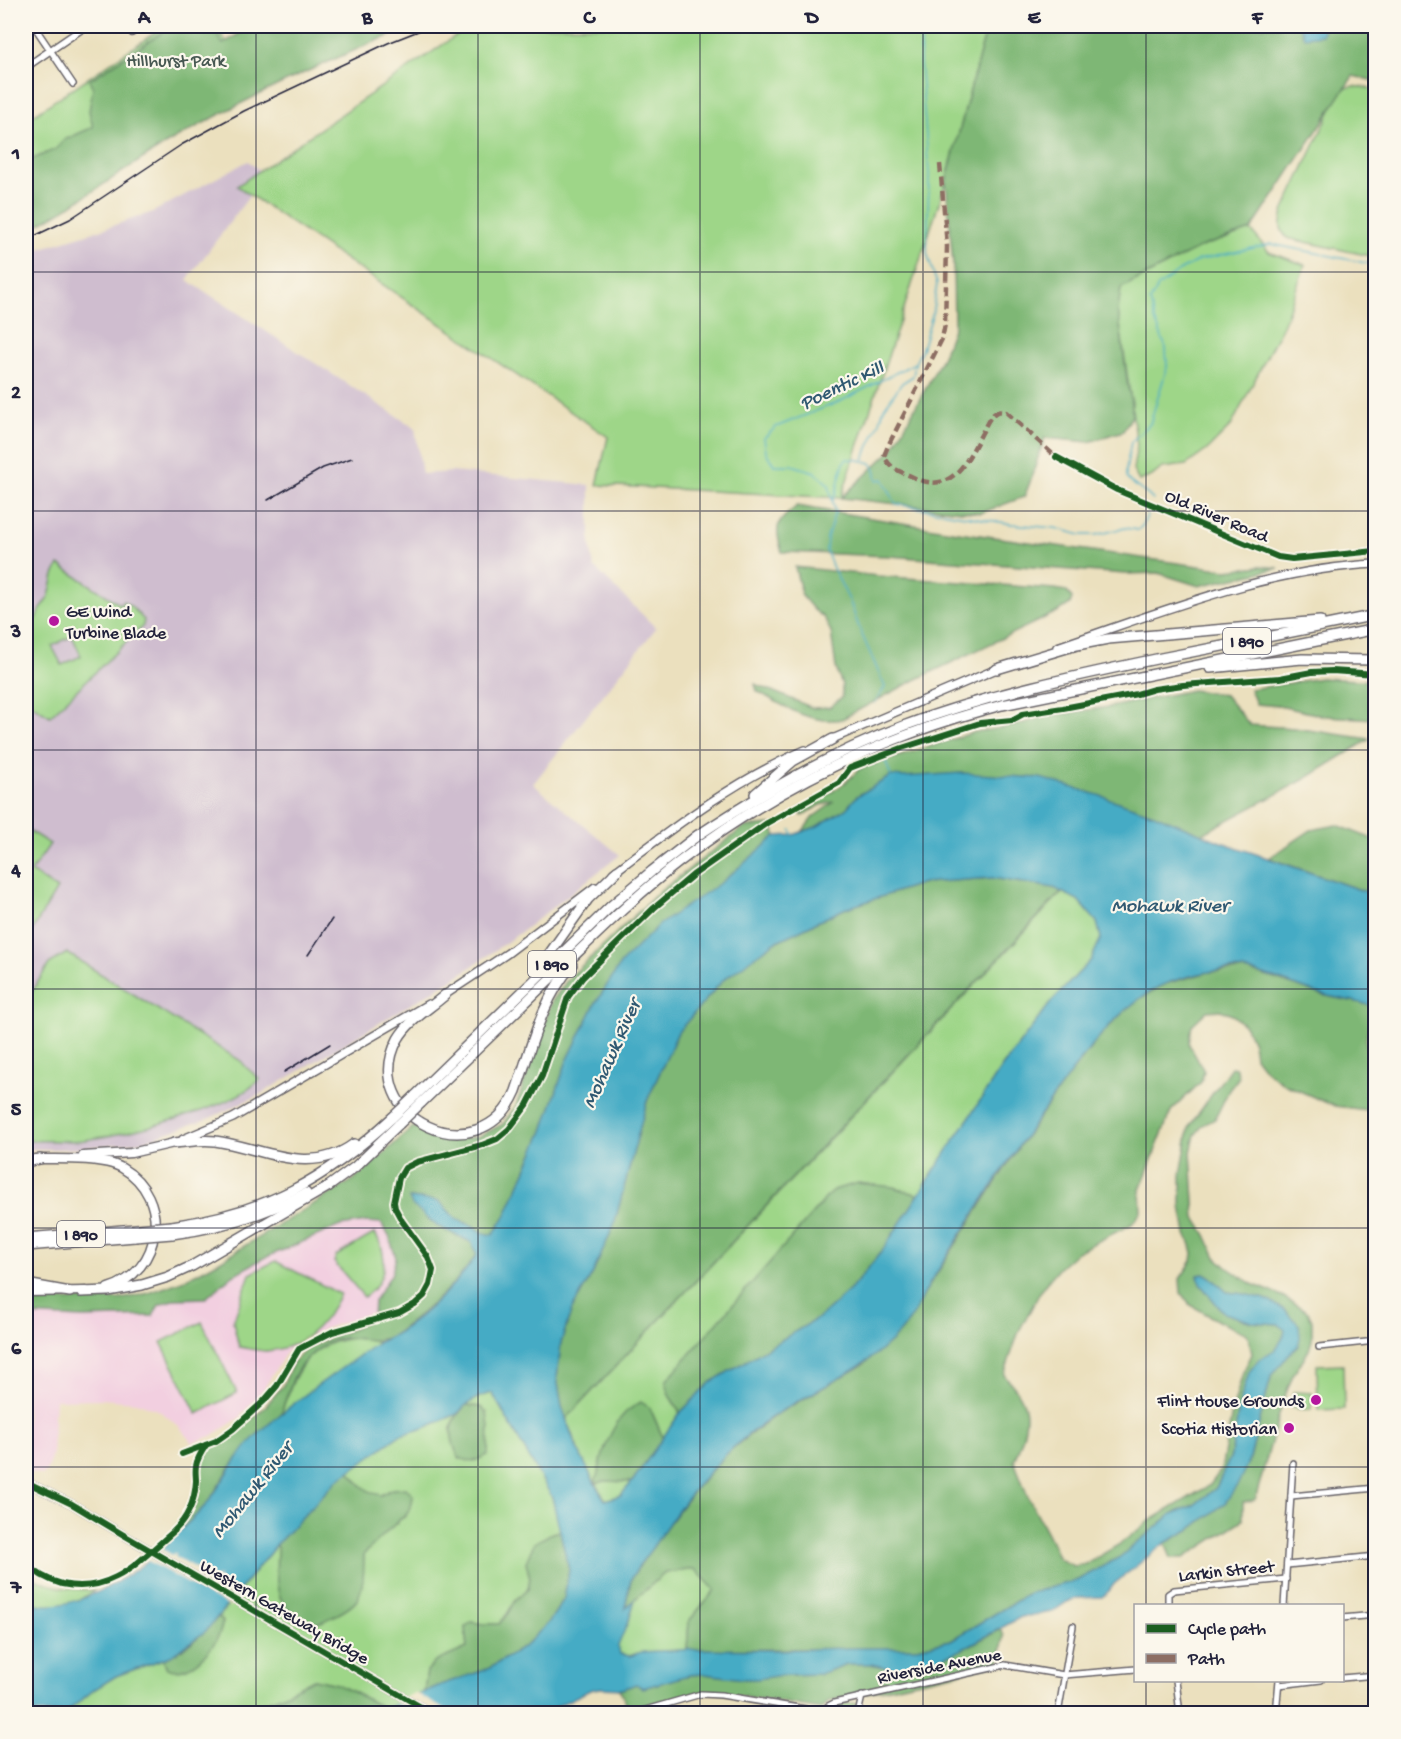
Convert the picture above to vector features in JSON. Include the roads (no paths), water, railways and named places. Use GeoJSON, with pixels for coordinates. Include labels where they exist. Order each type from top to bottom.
{"type":"FeatureCollection","features":[{"type":"Feature","properties":{"kind":"highway"},"geometry":{"type":"LineString","coordinates":[[997,669],[1077,645],[1108,639],[1376,615]]}},
{"type":"Feature","properties":{"kind":"highway","name":"I 890"},"geometry":{"type":"LineString","coordinates":[[418,1100],[487,1026],[611,906],[652,871],[694,838],[770,790],[834,756],[883,734],[1010,691],[1376,615]]}},
{"type":"Feature","properties":{"kind":"highway","name":"I 890"},"geometry":{"type":"LineString","coordinates":[[172,1230],[239,1212],[288,1193],[317,1178],[346,1158],[396,1121],[618,914],[679,862],[729,826],[790,789],[862,753],[910,733],[979,711],[1376,629]]}},
{"type":"Feature","properties":{"kind":"highway"},"geometry":{"type":"LineString","coordinates":[[1134,678],[1284,660],[1376,660]]}},
{"type":"Feature","properties":{"kind":"highway"},"geometry":{"type":"LineString","coordinates":[[694,838],[754,794],[793,761],[833,739]]}},
{"type":"Feature","properties":{"kind":"highway"},"geometry":{"type":"LineString","coordinates":[[487,1026],[547,960],[588,899],[617,871]]}},
{"type":"Feature","properties":{"kind":"highway"},"geometry":{"type":"LineString","coordinates":[[445,994],[403,1032],[392,1054],[391,1077],[402,1105],[421,1123],[442,1132],[468,1132],[491,1122],[509,1105],[556,986],[618,914]]}},
{"type":"Feature","properties":{"kind":"highway"},"geometry":{"type":"LineString","coordinates":[[26,1161],[131,1153],[174,1143],[210,1140],[289,1158],[314,1160],[345,1151],[396,1121]]}},
{"type":"Feature","properties":{"kind":"highway","name":"I 890"},"geometry":{"type":"LineString","coordinates":[[26,1245],[225,1225],[275,1208],[336,1176],[380,1143],[396,1121]]}},
{"type":"Feature","properties":{"kind":"highway"},"geometry":{"type":"LineString","coordinates":[[26,1292],[108,1291],[155,1282],[180,1272],[329,1186],[355,1167],[380,1143]]}},
{"type":"Feature","properties":{"kind":"highway"},"geometry":{"type":"LineString","coordinates":[[26,1284],[76,1292],[115,1286],[131,1277],[142,1265],[154,1240],[155,1223],[152,1207],[145,1191],[135,1178],[114,1164],[44,1159]]}},
{"type":"Feature","properties":{"kind":"highway","name":"I 890"},"geometry":{"type":"LineString","coordinates":[[26,1238],[136,1233]]}},
{"type":"Feature","properties":{"kind":"main road"},"geometry":{"type":"LineString","coordinates":[[174,1143],[233,1118],[445,994],[508,953],[678,824],[722,795],[785,760],[1046,650],[1244,585],[1309,570],[1376,564]]}},
{"type":"Feature","properties":{"kind":"main road","name":"Western Gateway Bridge"},"geometry":{"type":"LineString","coordinates":[[26,1482],[72,1504],[433,1713]]}},
{"type":"Feature","properties":{"kind":"street"},"geometry":{"type":"LineString","coordinates":[[34,26],[73,84]]}},
{"type":"Feature","properties":{"kind":"street"},"geometry":{"type":"LineString","coordinates":[[26,67],[86,26]]}},
{"type":"Feature","properties":{"kind":"street"},"geometry":{"type":"LineString","coordinates":[[128,26],[132,33]]}},
{"type":"Feature","properties":{"kind":"street","name":"Old River Road"},"geometry":{"type":"LineString","coordinates":[[1056,457],[1117,490],[1278,557],[1292,559],[1376,551]]}},
{"type":"Feature","properties":{"kind":"street"},"geometry":{"type":"LineString","coordinates":[[1319,1347],[1376,1341]]}},
{"type":"Feature","properties":{"kind":"street"},"geometry":{"type":"LineString","coordinates":[[1284,1604],[1293,1463]]}},
{"type":"Feature","properties":{"kind":"street"},"geometry":{"type":"LineString","coordinates":[[1291,1496],[1376,1488]]}},
{"type":"Feature","properties":{"kind":"street"},"geometry":{"type":"LineString","coordinates":[[1287,1565],[1376,1556]]}},
{"type":"Feature","properties":{"kind":"street","name":"Larkin Street"},"geometry":{"type":"LineString","coordinates":[[1168,1604],[1170,1592],[1286,1579]]}},
{"type":"Feature","properties":{"kind":"street"},"geometry":{"type":"LineString","coordinates":[[1344,1618],[1376,1615]]}},
{"type":"Feature","properties":{"kind":"street"},"geometry":{"type":"LineString","coordinates":[[1058,1713],[1073,1626]]}},
{"type":"Feature","properties":{"kind":"street","name":"Riverside Avenue"},"geometry":{"type":"LineString","coordinates":[[824,1711],[834,1703],[1005,1665],[1064,1675],[1134,1669]]}},
{"type":"Feature","properties":{"kind":"street"},"geometry":{"type":"LineString","coordinates":[[1344,1678],[1376,1675]]}},
{"type":"Feature","properties":{"kind":"street"},"geometry":{"type":"LineString","coordinates":[[1176,1682],[1179,1713]]}},
{"type":"Feature","properties":{"kind":"street"},"geometry":{"type":"LineString","coordinates":[[1276,1713],[1279,1683]]}},
{"type":"Feature","properties":{"kind":"street"},"geometry":{"type":"LineString","coordinates":[[635,1713],[701,1694],[721,1695],[835,1713]]}},
{"type":"Feature","properties":{"kind":"street"},"geometry":{"type":"LineString","coordinates":[[858,1713],[862,1696]]}},
{"type":"Feature","properties":{"kind":"water"},"geometry":{"type":"Polygon","coordinates":[[[1299,26],[1324,26],[1322,35],[1304,37],[1299,26]]]}},
{"type":"Feature","properties":{"kind":"water","name":"Mohawk River"},"geometry":{"type":"Polygon","coordinates":[[[961,773],[1040,778],[1154,814],[1221,842],[1375,895],[1375,1008],[1363,1003],[1330,997],[1258,973],[1239,970],[1194,975],[1173,981],[1146,994],[1129,1007],[1081,1059],[1041,1114],[957,1240],[912,1316],[896,1336],[866,1362],[780,1412],[742,1439],[709,1472],[679,1508],[632,1578],[625,1609],[635,1599],[618,1646],[620,1654],[630,1656],[641,1652],[699,1649],[917,1648],[951,1640],[1030,1593],[1078,1580],[1120,1557],[1172,1514],[1194,1505],[1216,1488],[1231,1456],[1240,1402],[1249,1372],[1259,1359],[1275,1350],[1283,1338],[1285,1329],[1278,1324],[1252,1322],[1224,1313],[1200,1284],[1198,1275],[1204,1274],[1227,1292],[1265,1299],[1285,1310],[1299,1325],[1298,1346],[1271,1377],[1250,1458],[1238,1484],[1225,1503],[1189,1530],[1165,1543],[1114,1584],[1102,1597],[1077,1598],[1052,1612],[1021,1617],[961,1650],[917,1666],[902,1669],[871,1664],[847,1664],[820,1674],[782,1675],[757,1679],[705,1674],[689,1675],[643,1688],[636,1684],[623,1689],[590,1690],[543,1713],[375,1713],[443,1684],[488,1669],[524,1647],[549,1622],[564,1599],[569,1570],[552,1497],[492,1393],[479,1397],[457,1414],[400,1435],[336,1481],[277,1544],[206,1631],[171,1656],[116,1676],[95,1689],[65,1713],[26,1713],[26,1601],[40,1605],[55,1605],[87,1597],[117,1582],[148,1561],[206,1505],[251,1440],[333,1375],[379,1342],[406,1327],[446,1292],[477,1255],[471,1242],[437,1226],[412,1205],[409,1198],[439,1201],[456,1219],[483,1233],[493,1235],[506,1215],[543,1131],[566,1063],[595,1004],[621,963],[660,924],[723,881],[776,836],[793,835],[816,827],[846,809],[857,796],[891,776],[961,773]],[[992,878],[923,883],[844,909],[775,942],[723,980],[678,1032],[647,1101],[614,1225],[593,1273],[572,1309],[561,1343],[557,1378],[562,1407],[575,1444],[605,1500],[621,1495],[680,1413],[711,1382],[820,1317],[851,1289],[882,1251],[1002,1067],[1052,1001],[1091,960],[1101,938],[1097,922],[1078,900],[1054,888],[992,878]]]}},
{"type":"Feature","properties":{"kind":"waterway","name":"Poentic Kill"},"geometry":{"type":"LineString","coordinates":[[875,703],[885,687],[826,550],[835,512],[829,485],[815,472],[792,465],[774,465],[766,452],[764,438],[776,427],[841,401],[915,363],[922,349],[932,315],[937,284],[927,253],[929,174],[920,61],[922,26]]}},
{"type":"Feature","properties":{"kind":"waterway"},"geometry":{"type":"LineString","coordinates":[[1153,500],[1126,478],[1126,469],[1131,442],[1150,424],[1167,367],[1166,348],[1150,301],[1158,287],[1179,271],[1199,260],[1271,244],[1376,265]]}},
{"type":"Feature","properties":{"kind":"waterway"},"geometry":{"type":"LineString","coordinates":[[864,460],[884,408],[902,383],[913,376],[915,364]]}},
{"type":"Feature","properties":{"kind":"waterway"},"geometry":{"type":"LineString","coordinates":[[833,500],[846,459],[871,463],[877,480],[883,479],[896,504],[1012,524],[1055,528],[1081,535],[1096,535],[1125,528],[1138,530],[1143,525],[1150,508]]}},
{"type":"Feature","properties":{"kind":"waterway","name":"Poentic Kill"},"geometry":{"type":"LineString","coordinates":[[885,760],[891,776]]}},
{"type":"Feature","properties":{"kind":"waterway"},"geometry":{"type":"LineString","coordinates":[[791,830],[793,835]]}},
{"type":"Feature","properties":{"kind":"railway"},"geometry":{"type":"LineString","coordinates":[[26,240],[70,219],[181,145],[244,111],[388,43],[431,26]]}},
{"type":"Feature","properties":{"kind":"railway"},"geometry":{"type":"LineString","coordinates":[[268,500],[323,468],[352,458]]}},
{"type":"Feature","properties":{"kind":"railway"},"geometry":{"type":"LineString","coordinates":[[308,955],[332,919]]}},
{"type":"Feature","properties":{"kind":"railway"},"geometry":{"type":"LineString","coordinates":[[284,1072],[330,1044]]}},
{"type":"Feature","properties":{"kind":"place","name":"GE Wind Turbine Blade"},"geometry":{"type":"Point","coordinates":[54,621]}},
{"type":"Feature","properties":{"kind":"place","name":"Flint House Grounds"},"geometry":{"type":"Point","coordinates":[1316,1400]}},
{"type":"Feature","properties":{"kind":"place","name":"Scotia Historian"},"geometry":{"type":"Point","coordinates":[1289,1428]}},
{"type":"Feature","properties":{"kind":"park label","name":"Hillhurst Park"},"geometry":{"type":"Point","coordinates":[176,60]}}]}
